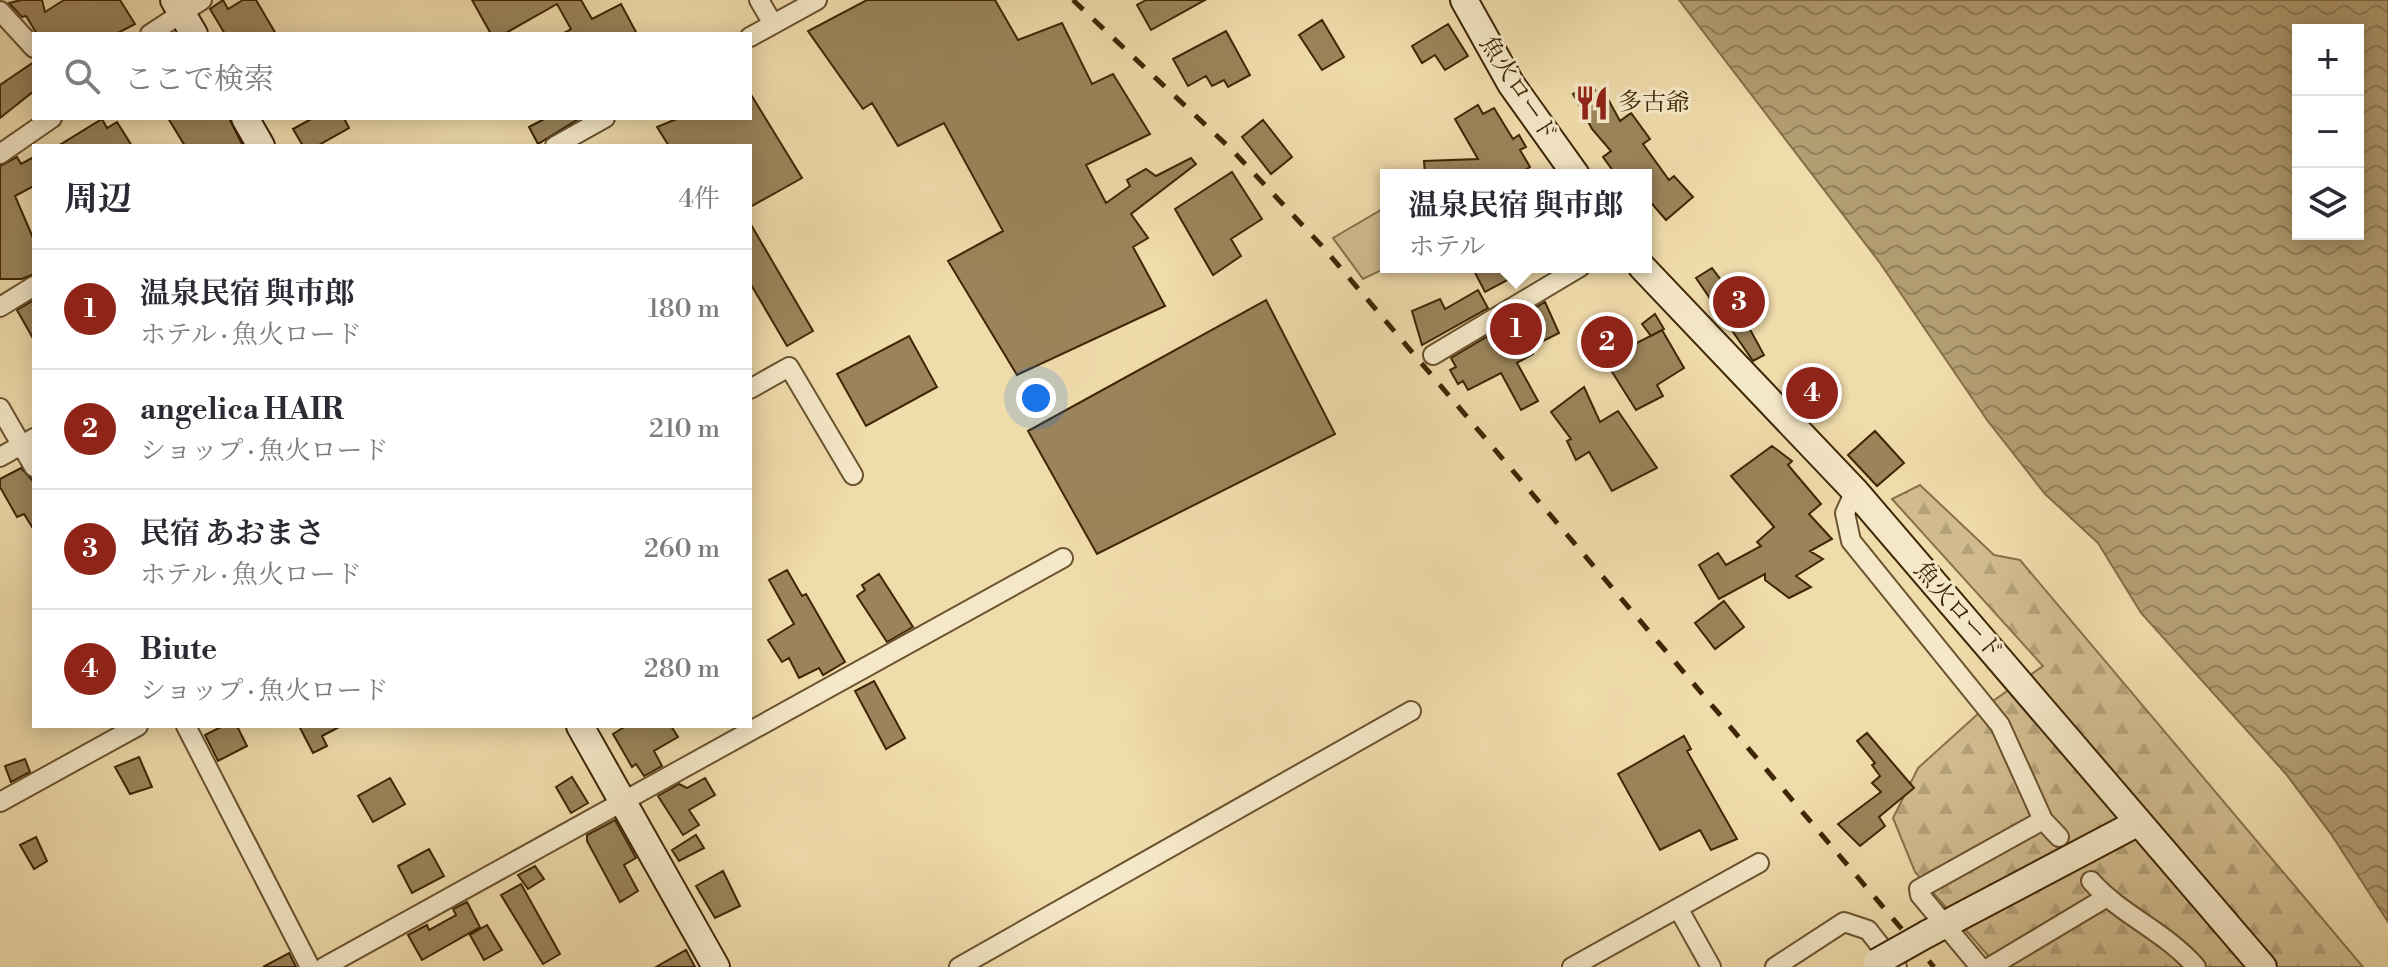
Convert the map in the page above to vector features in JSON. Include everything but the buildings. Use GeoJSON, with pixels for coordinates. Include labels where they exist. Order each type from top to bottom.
{"type":"FeatureCollection","features":[{"type":"Feature","properties":{"kind":"street"},"geometry":{"type":"LineString","coordinates":[[0,3],[7,0]]}},
{"type":"Feature","properties":{"kind":"street"},"geometry":{"type":"LineString","coordinates":[[759,0],[773,24]]}},
{"type":"Feature","properties":{"kind":"street"},"geometry":{"type":"LineString","coordinates":[[752,36],[817,0]]}},
{"type":"Feature","properties":{"kind":"street","name":"魚火ロード"},"geometry":{"type":"LineString","coordinates":[[1464,0],[1511,84],[1572,169]]}},
{"type":"Feature","properties":{"kind":"street"},"geometry":{"type":"LineString","coordinates":[[0,11],[32,46]]}},
{"type":"Feature","properties":{"kind":"street"},"geometry":{"type":"LineString","coordinates":[[153,32],[188,11]]}},
{"type":"Feature","properties":{"kind":"street"},"geometry":{"type":"LineString","coordinates":[[0,154],[49,120]]}},
{"type":"Feature","properties":{"kind":"street"},"geometry":{"type":"LineString","coordinates":[[246,120],[258,144]]}},
{"type":"Feature","properties":{"kind":"street"},"geometry":{"type":"LineString","coordinates":[[558,144],[598,120]]}},
{"type":"Feature","properties":{"kind":"street"},"geometry":{"type":"LineString","coordinates":[[1433,355],[1570,273]]}},
{"type":"Feature","properties":{"kind":"street","name":"魚火ロード"},"geometry":{"type":"LineString","coordinates":[[1648,273],[1855,491],[2263,967]]}},
{"type":"Feature","properties":{"kind":"street"},"geometry":{"type":"LineString","coordinates":[[0,307],[32,287]]}},
{"type":"Feature","properties":{"kind":"street"},"geometry":{"type":"LineString","coordinates":[[752,388],[789,367],[853,475]]}},
{"type":"Feature","properties":{"kind":"street"},"geometry":{"type":"LineString","coordinates":[[0,408],[28,442],[0,457]]}},
{"type":"Feature","properties":{"kind":"street"},"geometry":{"type":"LineString","coordinates":[[1855,491],[1845,520],[1855,549],[2000,725],[2043,820],[2059,837]]}},
{"type":"Feature","properties":{"kind":"street"},"geometry":{"type":"LineString","coordinates":[[324,967],[1063,558]]}},
{"type":"Feature","properties":{"kind":"street"},"geometry":{"type":"LineString","coordinates":[[959,967],[1411,711]]}},
{"type":"Feature","properties":{"kind":"street"},"geometry":{"type":"LineString","coordinates":[[0,802],[134,728]]}},
{"type":"Feature","properties":{"kind":"street"},"geometry":{"type":"LineString","coordinates":[[187,728],[310,967]]}},
{"type":"Feature","properties":{"kind":"street"},"geometry":{"type":"LineString","coordinates":[[581,728],[716,967]]}},
{"type":"Feature","properties":{"kind":"street"},"geometry":{"type":"LineString","coordinates":[[1980,967],[1936,928],[1920,895],[1924,883],[2043,820]]}},
{"type":"Feature","properties":{"kind":"street"},"geometry":{"type":"LineString","coordinates":[[1775,967],[1844,922],[1868,930],[1881,965],[1936,928],[2137,823]]}},
{"type":"Feature","properties":{"kind":"street"},"geometry":{"type":"LineString","coordinates":[[1572,967],[1759,863]]}},
{"type":"Feature","properties":{"kind":"street"},"geometry":{"type":"LineString","coordinates":[[2091,881],[2107,897],[2162,934],[2196,967]]}},
{"type":"Feature","properties":{"kind":"street"},"geometry":{"type":"LineString","coordinates":[[1990,967],[2107,897]]}},
{"type":"Feature","properties":{"kind":"street"},"geometry":{"type":"LineString","coordinates":[[1678,908],[1711,967]]}},
{"type":"Feature","properties":{"kind":"green space"},"geometry":{"type":"Polygon","coordinates":[[[1380,211],[1380,271],[1363,279],[1333,238],[1380,211]]]}},
{"type":"Feature","properties":{"kind":"green space"},"geometry":{"type":"Polygon","coordinates":[[[1920,485],[1994,555],[2020,560],[2363,967],[1998,967],[1915,872],[1893,818],[1918,768],[1990,703],[2043,666],[1892,499],[1920,485]]]}},
{"type":"Feature","properties":{"kind":"water"},"geometry":{"type":"Polygon","coordinates":[[[1679,0],[2388,0],[2388,922],[2331,834],[2286,774],[2141,613],[2098,543],[2045,494],[1987,420],[1880,263],[1679,0]]]}},
{"type":"Feature","properties":{"kind":"railway"},"geometry":{"type":"LineString","coordinates":[[1073,0],[1232,150],[1322,246],[1934,967]]}},
{"type":"Feature","properties":{"kind":"place","name":"多古爺"},"geometry":{"type":"Point","coordinates":[1592,103]}},
{"type":"Feature","properties":{"kind":"place","name":"民宿 あおまさ"},"geometry":{"type":"Point","coordinates":[1739,302]}},
{"type":"Feature","properties":{"kind":"place","name":"温泉民宿 與市郎"},"geometry":{"type":"Point","coordinates":[1516,329]}},
{"type":"Feature","properties":{"kind":"place","name":"angelica HAIR"},"geometry":{"type":"Point","coordinates":[1607,342]}},
{"type":"Feature","properties":{"kind":"place","name":"Biute"},"geometry":{"type":"Point","coordinates":[1812,393]}}]}
